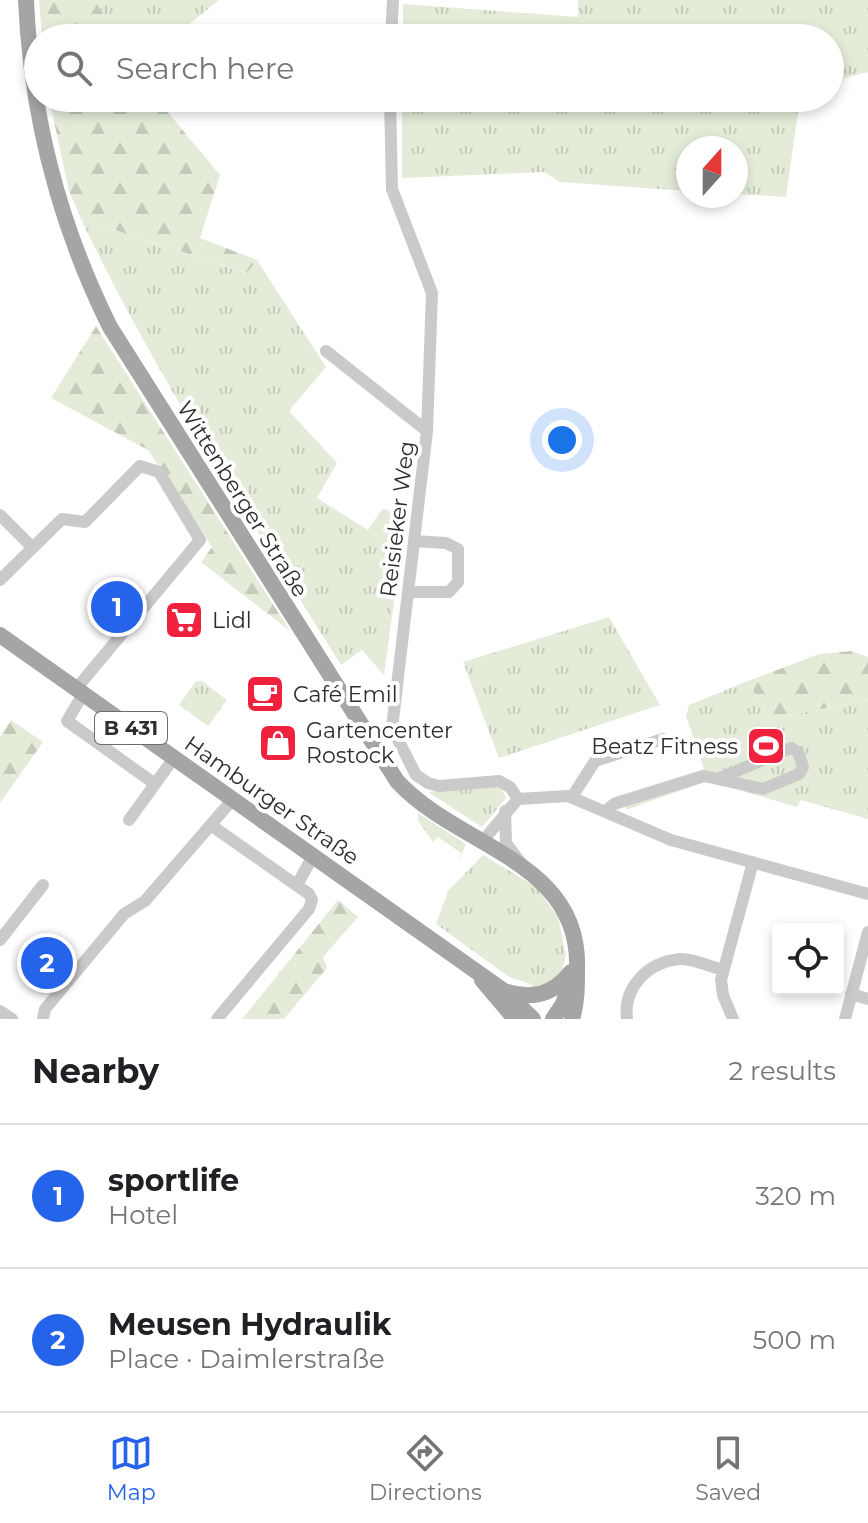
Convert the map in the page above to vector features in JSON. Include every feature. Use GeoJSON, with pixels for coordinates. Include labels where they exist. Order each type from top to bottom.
{"type":"FeatureCollection","features":[{"type":"Feature","properties":{"kind":"main road","name":"Wittenberger Straße"},"geometry":{"type":"LineString","coordinates":[[26,0],[27,24]]}},
{"type":"Feature","properties":{"kind":"main road","name":"Wittenberger Straße"},"geometry":{"type":"LineString","coordinates":[[37,112],[44,151],[74,248],[110,327],[397,781],[423,808],[522,864],[554,893],[578,954],[575,1015]]}},
{"type":"Feature","properties":{"kind":"main road","name":"Hamburger Straße"},"geometry":{"type":"LineString","coordinates":[[1,638],[314,854],[478,976],[504,991],[533,1019]]}},
{"type":"Feature","properties":{"kind":"main road","name":"Wittenberger Straße"},"geometry":{"type":"LineString","coordinates":[[553,1019],[563,1004],[573,971],[571,930]]}},
{"type":"Feature","properties":{"kind":"main road"},"geometry":{"type":"LineString","coordinates":[[504,991],[539,996],[563,983],[573,971]]}},
{"type":"Feature","properties":{"kind":"main road","name":"Hamburger Straße"},"geometry":{"type":"LineString","coordinates":[[478,976],[515,1019]]}},
{"type":"Feature","properties":{"kind":"street"},"geometry":{"type":"LineString","coordinates":[[392,24],[393,0]]}},
{"type":"Feature","properties":{"kind":"street","name":"Reisieker Weg"},"geometry":{"type":"LineString","coordinates":[[390,112],[392,189],[432,293],[427,431],[392,728],[416,775],[428,783],[439,786],[499,781],[510,787],[518,799]]}},
{"type":"Feature","properties":{"kind":"street"},"geometry":{"type":"LineString","coordinates":[[326,351],[427,431]]}},
{"type":"Feature","properties":{"kind":"street"},"geometry":{"type":"LineString","coordinates":[[0,580],[62,519],[85,522],[140,466],[159,472],[200,540],[79,692],[67,721],[155,784]]}},
{"type":"Feature","properties":{"kind":"street"},"geometry":{"type":"LineString","coordinates":[[0,515],[32,547]]}},
{"type":"Feature","properties":{"kind":"street"},"geometry":{"type":"LineString","coordinates":[[408,592],[449,592],[458,582],[458,549],[446,543],[414,541]]}},
{"type":"Feature","properties":{"kind":"street"},"geometry":{"type":"LineString","coordinates":[[572,797],[595,761],[663,739]]}},
{"type":"Feature","properties":{"kind":"street"},"geometry":{"type":"LineString","coordinates":[[606,811],[614,804],[704,776],[763,789],[799,774],[803,767],[798,752],[791,748],[720,778]]}},
{"type":"Feature","properties":{"kind":"street"},"geometry":{"type":"LineString","coordinates":[[129,820],[174,758]]}},
{"type":"Feature","properties":{"kind":"street"},"geometry":{"type":"LineString","coordinates":[[481,843],[518,799],[542,795],[572,797],[671,840],[868,894]]}},
{"type":"Feature","properties":{"kind":"street"},"geometry":{"type":"LineString","coordinates":[[43,1019],[45,1009],[124,914],[145,901],[233,799]]}},
{"type":"Feature","properties":{"kind":"street"},"geometry":{"type":"LineString","coordinates":[[505,811],[506,843],[522,864]]}},
{"type":"Feature","properties":{"kind":"street"},"geometry":{"type":"LineString","coordinates":[[212,826],[297,885],[312,900],[309,909],[217,1019]]}},
{"type":"Feature","properties":{"kind":"street"},"geometry":{"type":"LineString","coordinates":[[297,885],[314,854]]}},
{"type":"Feature","properties":{"kind":"street"},"geometry":{"type":"LineString","coordinates":[[733,1019],[723,995],[723,970],[753,862]]}},
{"type":"Feature","properties":{"kind":"street"},"geometry":{"type":"LineString","coordinates":[[0,940],[43,885]]}},
{"type":"Feature","properties":{"kind":"street"},"geometry":{"type":"LineString","coordinates":[[845,1019],[868,932]]}},
{"type":"Feature","properties":{"kind":"street"},"geometry":{"type":"LineString","coordinates":[[627,1019],[626,998],[636,980],[668,962],[684,959],[723,970]]}},
{"type":"Feature","properties":{"kind":"street"},"geometry":{"type":"LineString","coordinates":[[851,994],[868,999]]}},
{"type":"Feature","properties":{"kind":"street"},"geometry":{"type":"LineString","coordinates":[[0,1011],[12,1019]]}},
{"type":"Feature","properties":{"kind":"green space"},"geometry":{"type":"Polygon","coordinates":[[[39,0],[95,0],[108,24],[41,24],[39,0]]]}},
{"type":"Feature","properties":{"kind":"green space"},"geometry":{"type":"Polygon","coordinates":[[[95,0],[219,0],[189,24],[108,24],[95,0]]]}},
{"type":"Feature","properties":{"kind":"green space"},"geometry":{"type":"Polygon","coordinates":[[[578,0],[868,0],[868,72],[844,78],[844,24],[403,24],[403,4],[578,17],[578,0]]]}},
{"type":"Feature","properties":{"kind":"green space"},"geometry":{"type":"Polygon","coordinates":[[[52,112],[168,112],[220,175],[200,238],[257,260],[247,273],[81,219],[69,191],[52,112]]]}},
{"type":"Feature","properties":{"kind":"green space"},"geometry":{"type":"Polygon","coordinates":[[[402,112],[798,112],[786,197],[748,195],[748,136],[676,136],[676,190],[560,182],[544,172],[402,178],[402,112]]]}},
{"type":"Feature","properties":{"kind":"green space"},"geometry":{"type":"Polygon","coordinates":[[[81,219],[246,273],[257,260],[326,367],[289,411],[337,463],[317,498],[368,530],[383,508],[405,520],[384,675],[362,650],[341,665],[172,390],[81,219]]]}},
{"type":"Feature","properties":{"kind":"green space"},"geometry":{"type":"Polygon","coordinates":[[[96,326],[290,631],[201,562],[212,547],[148,450],[51,398],[96,326]]]}},
{"type":"Feature","properties":{"kind":"green space"},"geometry":{"type":"Polygon","coordinates":[[[609,617],[660,705],[499,758],[463,662],[609,617]]]}},
{"type":"Feature","properties":{"kind":"green space"},"geometry":{"type":"Polygon","coordinates":[[[852,651],[868,657],[868,700],[769,719],[748,681],[819,654],[852,651]]]}},
{"type":"Feature","properties":{"kind":"green space"},"geometry":{"type":"Polygon","coordinates":[[[196,681],[202,681],[227,700],[208,726],[179,705],[196,681]]]}},
{"type":"Feature","properties":{"kind":"green space"},"geometry":{"type":"Polygon","coordinates":[[[748,681],[769,719],[868,700],[868,819],[801,800],[797,807],[708,781],[628,809],[611,798],[704,769],[686,716],[689,705],[748,681]]]}},
{"type":"Feature","properties":{"kind":"green space"},"geometry":{"type":"Polygon","coordinates":[[[11,720],[43,742],[0,803],[0,737],[11,720]]]}},
{"type":"Feature","properties":{"kind":"green space"},"geometry":{"type":"Polygon","coordinates":[[[486,784],[501,788],[506,798],[482,827],[428,792],[486,784]]]}},
{"type":"Feature","properties":{"kind":"green space"},"geometry":{"type":"Polygon","coordinates":[[[418,813],[466,844],[458,863],[461,853],[438,837],[433,842],[418,821],[418,813]]]}},
{"type":"Feature","properties":{"kind":"green space"},"geometry":{"type":"Polygon","coordinates":[[[483,855],[536,887],[558,917],[566,956],[561,974],[535,991],[531,984],[509,977],[436,924],[448,891],[483,855]]]}},
{"type":"Feature","properties":{"kind":"green space"},"geometry":{"type":"Polygon","coordinates":[[[338,900],[358,917],[323,957],[327,968],[284,1019],[242,1019],[338,900]]]}},
{"type":"Feature","properties":{"kind":"place","name":"sportlife"},"geometry":{"type":"Point","coordinates":[117,607]}},
{"type":"Feature","properties":{"kind":"place","name":"Lidl"},"geometry":{"type":"Point","coordinates":[184,620]}},
{"type":"Feature","properties":{"kind":"place","name":"Café Emil"},"geometry":{"type":"Point","coordinates":[265,694]}},
{"type":"Feature","properties":{"kind":"place","name":"Gartencenter Rostock"},"geometry":{"type":"Point","coordinates":[278,743]}},
{"type":"Feature","properties":{"kind":"place","name":"Beatz Fitness"},"geometry":{"type":"Point","coordinates":[766,746]}},
{"type":"Feature","properties":{"kind":"place","name":"Meusen Hydraulik"},"geometry":{"type":"Point","coordinates":[47,963]}}]}
